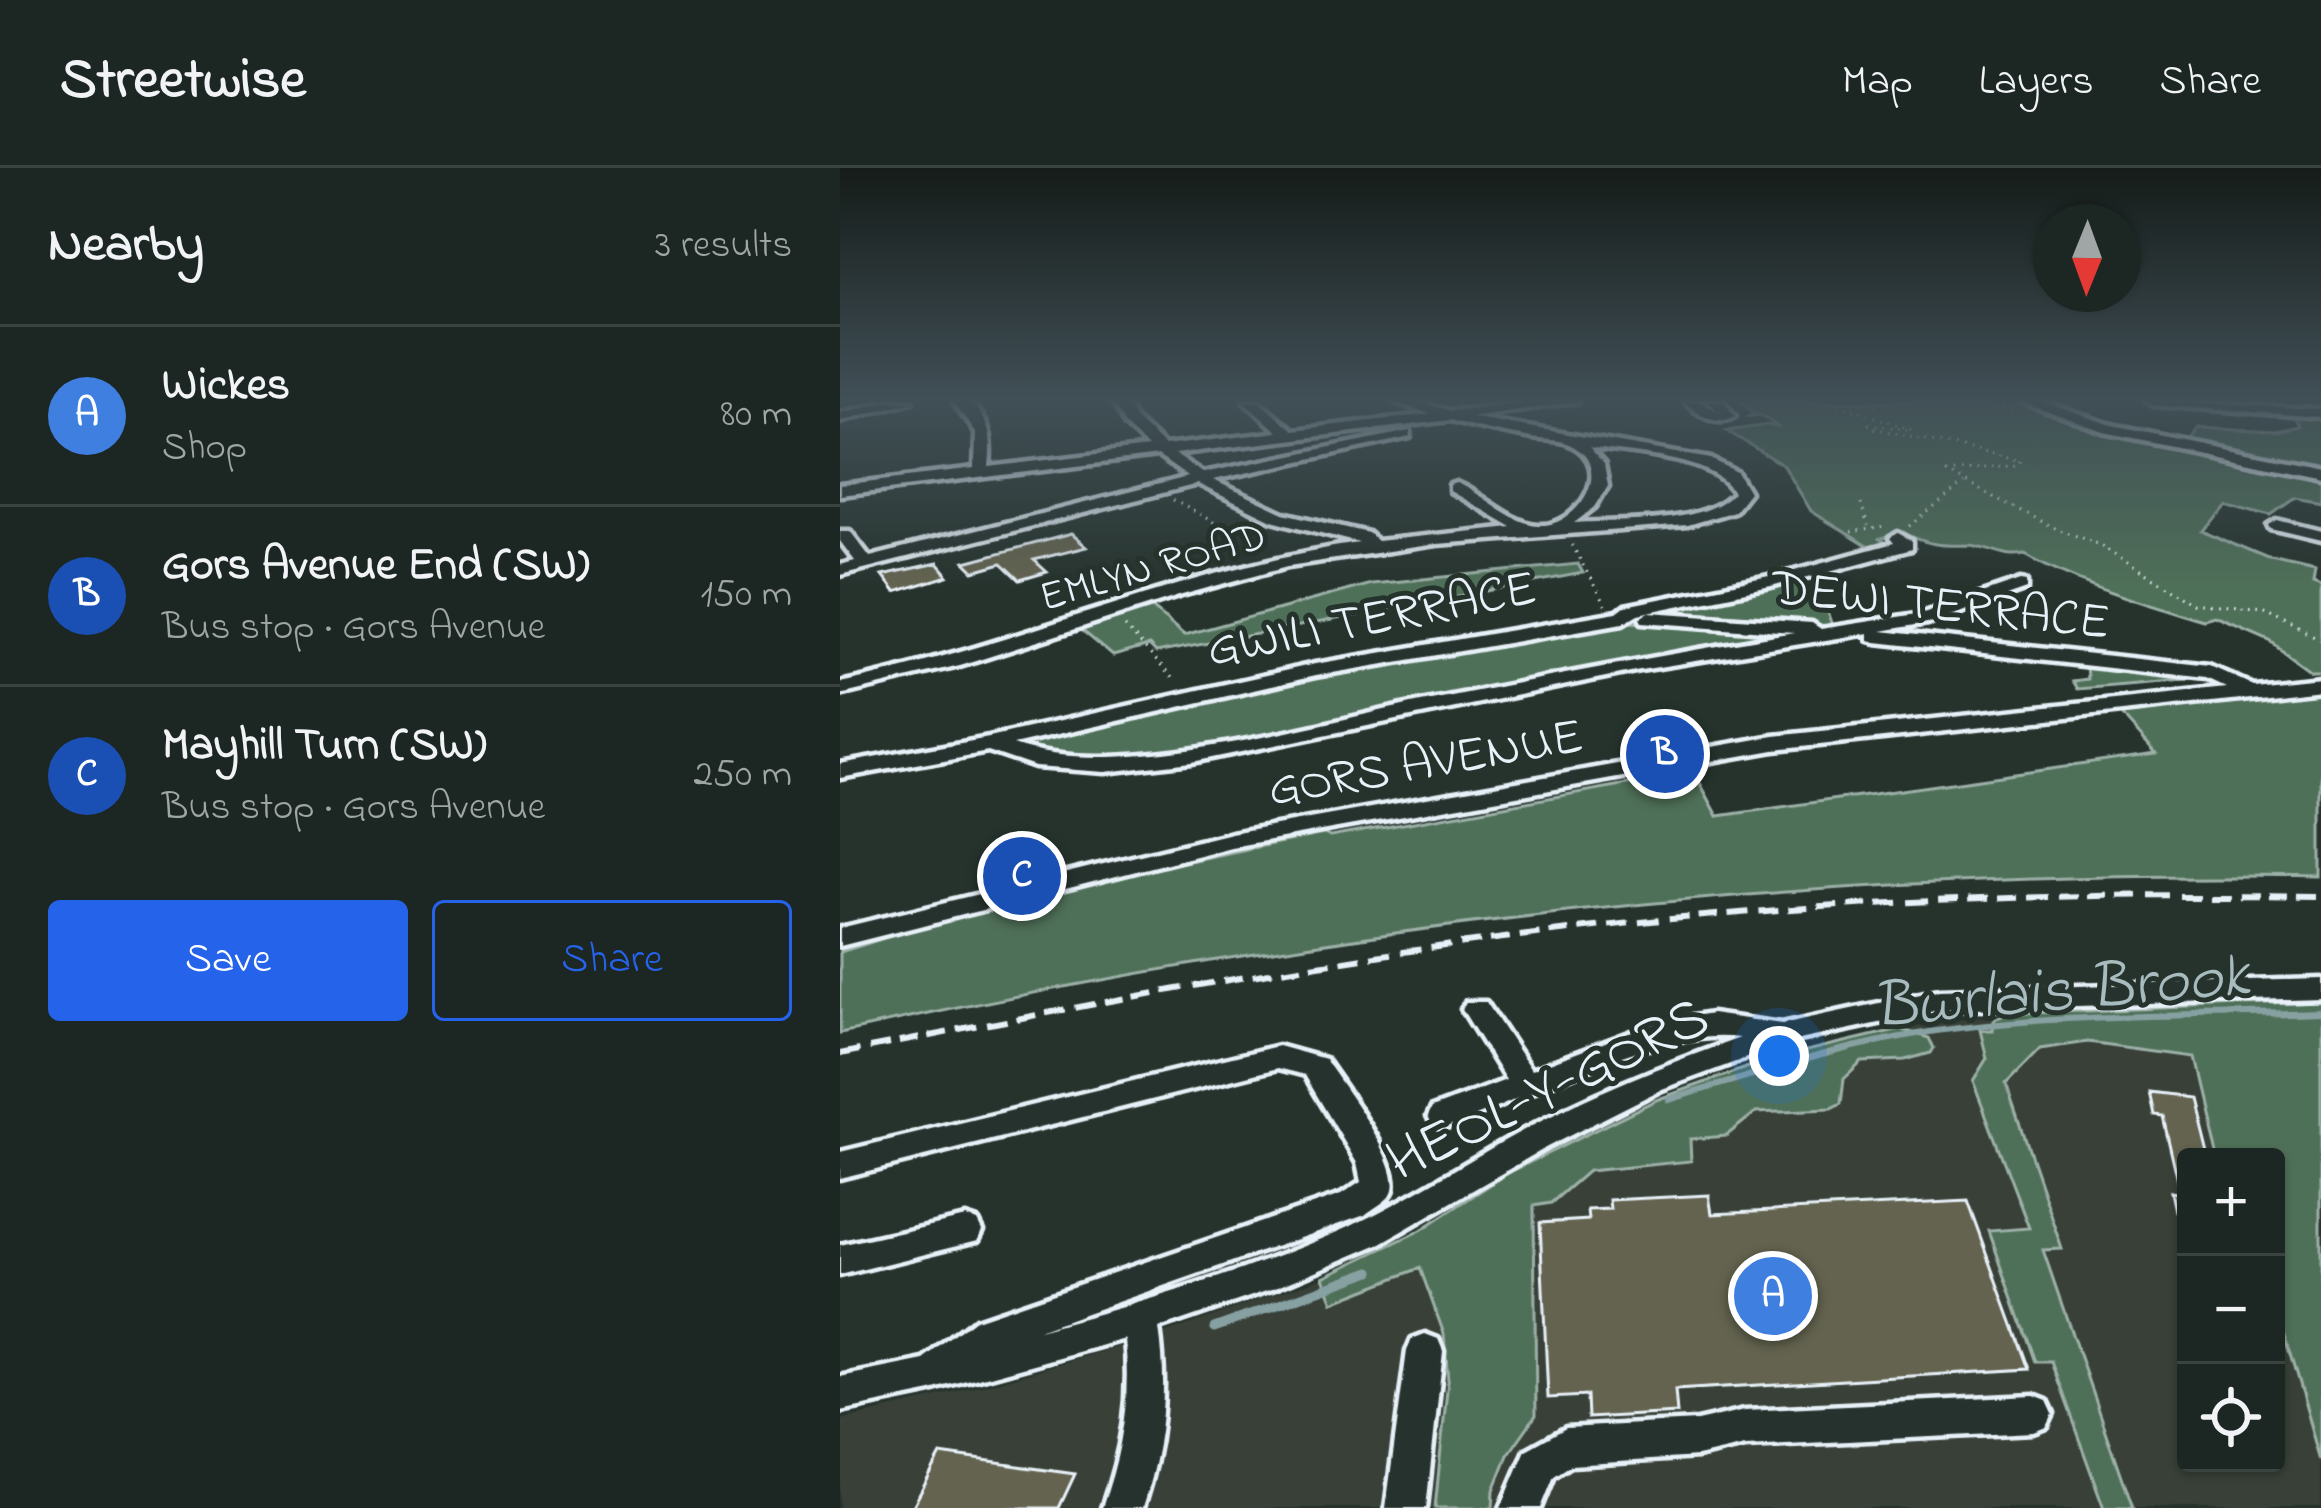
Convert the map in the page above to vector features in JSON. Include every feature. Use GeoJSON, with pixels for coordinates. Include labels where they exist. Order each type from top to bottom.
{"type":"FeatureCollection","features":[{"type":"Feature","properties":{"kind":"street"},"geometry":{"type":"LineString","coordinates":[[981,471],[982,464]]}},
{"type":"Feature","properties":{"kind":"street"},"geometry":{"type":"LineString","coordinates":[[840,490],[1045,464]]}},
{"type":"Feature","properties":{"kind":"street"},"geometry":{"type":"LineString","coordinates":[[1176,464],[1196,480],[1257,511],[1362,537],[1374,548]]}},
{"type":"Feature","properties":{"kind":"street"},"geometry":{"type":"LineString","coordinates":[[840,569],[949,542],[981,549],[1086,520],[1076,510],[1273,464]]}},
{"type":"Feature","properties":{"kind":"street"},"geometry":{"type":"LineString","coordinates":[[1560,531],[1593,502],[1600,486],[1595,464]]}},
{"type":"Feature","properties":{"kind":"street","name":"EMLYN ROAD"},"geometry":{"type":"LineString","coordinates":[[840,689],[927,668],[1283,562],[1374,548],[1714,515],[1737,502],[1741,492],[1720,467],[1708,464]]}},
{"type":"Feature","properties":{"kind":"street"},"geometry":{"type":"LineString","coordinates":[[2275,464],[2321,472]]}},
{"type":"Feature","properties":{"kind":"street"},"geometry":{"type":"LineString","coordinates":[[1456,488],[1534,533]]}},
{"type":"Feature","properties":{"kind":"street"},"geometry":{"type":"LineString","coordinates":[[2276,525],[2321,536]]}},
{"type":"Feature","properties":{"kind":"street","name":"GWILI TERRACE"},"geometry":{"type":"LineString","coordinates":[[840,771],[989,744],[1189,698],[1617,617],[1906,545],[1901,534]]}},
{"type":"Feature","properties":{"kind":"street"},"geometry":{"type":"LineString","coordinates":[[844,536],[866,562]]}},
{"type":"Feature","properties":{"kind":"street"},"geometry":{"type":"LineString","coordinates":[[989,744],[1035,760],[1105,765],[1192,754],[1640,664],[1926,618],[2021,586]]}},
{"type":"Feature","properties":{"kind":"street","name":"DEWI TERRACE"},"geometry":{"type":"LineString","coordinates":[[1617,617],[1845,633],[2212,674],[2246,690]]}},
{"type":"Feature","properties":{"kind":"street","name":"GORS AVENUE"},"geometry":{"type":"LineString","coordinates":[[840,937],[1232,840],[1774,742],[2321,684]]}},
{"type":"Feature","properties":{"kind":"street"},"geometry":{"type":"LineString","coordinates":[[840,922],[874,927]]}},
{"type":"Feature","properties":{"kind":"street","name":"HEOL-Y-GORS"},"geometry":{"type":"LineString","coordinates":[[840,1394],[932,1376],[1139,1319],[1263,1277],[1370,1233],[1536,1138],[1651,1082],[1784,1033],[1939,1000],[2321,989]]}},
{"type":"Feature","properties":{"kind":"street"},"geometry":{"type":"LineString","coordinates":[[1476,1010],[1525,1085]]}},
{"type":"Feature","properties":{"kind":"street"},"geometry":{"type":"LineString","coordinates":[[1443,1116],[1666,1030],[1712,1024],[1784,1033]]}},
{"type":"Feature","properties":{"kind":"street"},"geometry":{"type":"LineString","coordinates":[[840,1165],[1278,1057],[1294,1058],[1321,1073],[1377,1171],[1378,1187],[1343,1210],[988,1330],[932,1376]]}},
{"type":"Feature","properties":{"kind":"street"},"geometry":{"type":"LineString","coordinates":[[840,1260],[964,1231]]}},
{"type":"Feature","properties":{"kind":"street"},"geometry":{"type":"LineString","coordinates":[[1122,1508],[1143,1445],[1149,1403],[1139,1319]]}},
{"type":"Feature","properties":{"kind":"street"},"geometry":{"type":"LineString","coordinates":[[1406,1508],[1425,1351]]}},
{"type":"Feature","properties":{"kind":"street"},"geometry":{"type":"LineString","coordinates":[[1521,1508],[1540,1463],[1566,1447],[1697,1439],[1744,1427],[2034,1414]]}},
{"type":"Feature","properties":{"kind":"path"},"geometry":{"type":"LineString","coordinates":[[2021,464],[1947,472],[2056,529],[2101,545],[2198,605],[2263,613],[2321,640]]}},
{"type":"Feature","properties":{"kind":"path"},"geometry":{"type":"LineString","coordinates":[[1901,534],[1965,483]]}},
{"type":"Feature","properties":{"kind":"path"},"geometry":{"type":"LineString","coordinates":[[1137,495],[1144,500],[1174,500],[1193,509],[1208,525],[1230,531]]}},
{"type":"Feature","properties":{"kind":"path"},"geometry":{"type":"LineString","coordinates":[[1862,504],[1869,527]]}},
{"type":"Feature","properties":{"kind":"path"},"geometry":{"type":"LineString","coordinates":[[1560,531],[1617,617]]}},
{"type":"Feature","properties":{"kind":"path"},"geometry":{"type":"LineString","coordinates":[[1110,613],[1189,698]]}},
{"type":"Feature","properties":{"kind":"shaded area"},"geometry":{"type":"Polygon","coordinates":[[[2180,1007],[2212,1148],[2177,1148],[2177,1472],[2285,1472],[2285,1337],[2321,1460],[2321,1508],[840,1508],[840,1420],[951,1395],[1169,1332],[1323,1277],[1421,1230],[1506,1174],[1656,1100],[1711,1079],[1866,1035],[1977,1017],[2180,1007]]]}},
{"type":"Feature","properties":{"kind":"green space"},"geometry":{"type":"Polygon","coordinates":[[[1780,464],[2259,464],[2321,476],[2321,502],[2295,497],[2271,514],[2223,501],[2200,530],[2272,560],[2315,570],[2313,583],[2321,586],[2321,671],[2310,671],[2270,642],[2217,619],[2207,622],[2114,593],[2025,554],[1934,544],[1903,532],[1880,539],[1890,546],[1875,551],[1811,511],[1780,464]]]}},
{"type":"Feature","properties":{"kind":"green space"},"geometry":{"type":"Polygon","coordinates":[[[1578,564],[1583,573],[1156,653],[1149,646],[1113,656],[1079,628],[1151,607],[1184,635],[1371,584],[1578,564]]]}},
{"type":"Feature","properties":{"kind":"green space"},"geometry":{"type":"Polygon","coordinates":[[[1796,582],[1828,611],[1833,626],[1644,612],[1796,582]]]}},
{"type":"Feature","properties":{"kind":"green space"},"geometry":{"type":"Polygon","coordinates":[[[1610,621],[1801,632],[1403,706],[1208,748],[1110,757],[1013,745],[1223,694],[1610,621]]]}},
{"type":"Feature","properties":{"kind":"green space"},"geometry":{"type":"Polygon","coordinates":[[[2086,665],[2199,675],[2199,679],[2077,689],[2072,681],[2087,679],[2086,665]]]}},
{"type":"Feature","properties":{"kind":"green space"},"geometry":{"type":"Polygon","coordinates":[[[2321,691],[2321,877],[1948,882],[1576,911],[1206,962],[840,1033],[840,952],[1080,886],[1324,834],[1330,837],[1694,772],[1718,816],[2156,754],[2120,714],[2321,691]]]}},
{"type":"Feature","properties":{"kind":"green space"},"geometry":{"type":"Polygon","coordinates":[[[2321,1002],[2321,1460],[2285,1337],[2285,1148],[2212,1148],[2190,1056],[2087,1042],[2040,1049],[2006,1084],[2062,1249],[2043,1250],[2132,1508],[2104,1508],[2051,1362],[2035,1362],[1989,1231],[2029,1228],[1973,1081],[1987,1058],[1980,1030],[1992,1030],[1993,1020],[2004,1014],[2321,1002]]]}},
{"type":"Feature","properties":{"kind":"green space"},"geometry":{"type":"Polygon","coordinates":[[[1900,1029],[1929,1038],[1934,1048],[1931,1053],[1862,1062],[1844,1079],[1841,1104],[1831,1109],[1756,1112],[1726,1136],[1690,1139],[1691,1161],[1588,1171],[1551,1203],[1534,1206],[1536,1415],[1508,1455],[1494,1490],[1493,1508],[1435,1508],[1448,1380],[1444,1334],[1420,1268],[1333,1302],[1323,1277],[1421,1230],[1506,1174],[1656,1100],[1768,1060],[1900,1029]]]}},
{"type":"Feature","properties":{"kind":"building"},"geometry":{"type":"Polygon","coordinates":[[[1071,534],[1086,547],[1034,560],[1047,572],[1020,580],[1002,563],[974,571],[965,562],[1071,534]]]}},
{"type":"Feature","properties":{"kind":"building"},"geometry":{"type":"Polygon","coordinates":[[[937,564],[948,577],[895,593],[882,576],[937,564]]]}},
{"type":"Feature","properties":{"kind":"building"},"geometry":{"type":"Polygon","coordinates":[[[2149,1092],[2190,1097],[2203,1148],[2177,1148],[2177,1181],[2162,1116],[2154,1115],[2149,1092]]]}},
{"type":"Feature","properties":{"kind":"building"},"geometry":{"type":"Polygon","coordinates":[[[2170,1192],[2177,1193],[2177,1211],[2174,1211],[2170,1192]]]}},
{"type":"Feature","properties":{"kind":"building"},"geometry":{"type":"Polygon","coordinates":[[[1709,1195],[1712,1214],[1968,1201],[2029,1369],[1675,1390],[1677,1413],[1588,1418],[1587,1396],[1548,1398],[1540,1223],[1588,1220],[1587,1210],[1610,1209],[1609,1200],[1709,1195]]]}},
{"type":"Feature","properties":{"kind":"building"},"geometry":{"type":"Polygon","coordinates":[[[940,1455],[1075,1474],[1059,1508],[911,1508],[940,1455]]]}},
{"type":"Feature","properties":{"kind":"waterway","name":"Bwrlais Brook"},"geometry":{"type":"LineString","coordinates":[[1669,1100],[1835,1052],[1936,1031],[2080,1018],[2321,1012]]}},
{"type":"Feature","properties":{"kind":"waterway","name":"Bwrlais Brook"},"geometry":{"type":"LineString","coordinates":[[1214,1328],[1371,1271]]}},
{"type":"Feature","properties":{"kind":"railway"},"geometry":{"type":"LineString","coordinates":[[840,1054],[1301,968],[1649,921],[1974,899],[2321,896]]}},
{"type":"Feature","properties":{"kind":"place","name":"Gors Avenue End (SW)"},"geometry":{"type":"Point","coordinates":[1665,754]}},
{"type":"Feature","properties":{"kind":"place","name":"Mayhill Turn (SW)"},"geometry":{"type":"Point","coordinates":[1022,876]}},
{"type":"Feature","properties":{"kind":"place","name":"Wickes"},"geometry":{"type":"Point","coordinates":[1773,1296]}}]}
